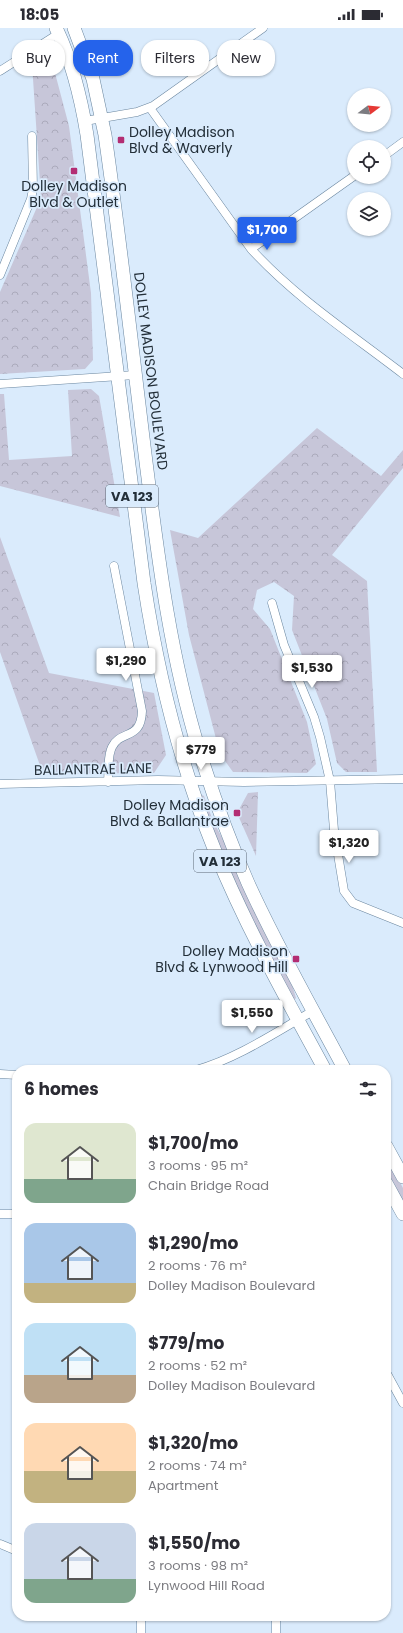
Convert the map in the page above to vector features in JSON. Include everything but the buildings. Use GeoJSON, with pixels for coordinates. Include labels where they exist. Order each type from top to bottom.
{"type":"FeatureCollection","features":[{"type":"Feature","properties":{"kind":"main road","name":"DOLLEY MADISON BOULEVARD"},"geometry":{"type":"LineString","coordinates":[[74,28],[93,78],[102,118],[156,544],[169,625],[184,697],[209,782],[224,824],[249,884],[313,1011],[342,1065]]}},
{"type":"Feature","properties":{"kind":"main road","name":"VA 123"},"geometry":{"type":"LineString","coordinates":[[57,31],[75,81],[85,121],[137,534],[151,628],[169,709],[190,781],[215,850],[258,944],[322,1065]]}},
{"type":"Feature","properties":{"kind":"main road"},"geometry":{"type":"LineString","coordinates":[[391,1155],[403,1177]]}},
{"type":"Feature","properties":{"kind":"main road"},"geometry":{"type":"LineString","coordinates":[[391,1192],[403,1214]]}},
{"type":"Feature","properties":{"kind":"street"},"geometry":{"type":"LineString","coordinates":[[85,121],[150,108],[163,101],[263,28]]}},
{"type":"Feature","properties":{"kind":"street"},"geometry":{"type":"LineString","coordinates":[[0,71],[57,31]]}},
{"type":"Feature","properties":{"kind":"street"},"geometry":{"type":"LineString","coordinates":[[150,108],[251,249],[273,272],[313,306],[403,374]]}},
{"type":"Feature","properties":{"kind":"street"},"geometry":{"type":"LineString","coordinates":[[0,275],[31,198],[33,189],[32,136]]}},
{"type":"Feature","properties":{"kind":"street"},"geometry":{"type":"LineString","coordinates":[[391,151],[403,142]]}},
{"type":"Feature","properties":{"kind":"street"},"geometry":{"type":"LineString","coordinates":[[251,249],[347,181]]}},
{"type":"Feature","properties":{"kind":"street"},"geometry":{"type":"LineString","coordinates":[[0,384],[135,375]]}},
{"type":"Feature","properties":{"kind":"street"},"geometry":{"type":"LineString","coordinates":[[108,782],[111,749],[119,738],[135,731],[142,720],[142,711],[114,566]]}},
{"type":"Feature","properties":{"kind":"street"},"geometry":{"type":"LineString","coordinates":[[272,603],[284,644],[314,717],[330,781],[334,830],[344,891],[353,903],[403,923]]}},
{"type":"Feature","properties":{"kind":"street","name":"BALLANTRAE LANE"},"geometry":{"type":"LineString","coordinates":[[0,784],[403,780]]}},
{"type":"Feature","properties":{"kind":"street"},"geometry":{"type":"LineString","coordinates":[[213,1065],[235,1055],[313,1011]]}},
{"type":"Feature","properties":{"kind":"street"},"geometry":{"type":"LineString","coordinates":[[0,1074],[12,1075]]}},
{"type":"Feature","properties":{"kind":"street"},"geometry":{"type":"LineString","coordinates":[[0,1214],[12,1214]]}},
{"type":"Feature","properties":{"kind":"street"},"geometry":{"type":"LineString","coordinates":[[391,1381],[403,1404]]}},
{"type":"Feature","properties":{"kind":"street"},"geometry":{"type":"LineString","coordinates":[[0,1544],[12,1549]]}},
{"type":"Feature","properties":{"kind":"street"},"geometry":{"type":"LineString","coordinates":[[140,1621],[141,1633]]}},
{"type":"Feature","properties":{"kind":"street"},"geometry":{"type":"LineString","coordinates":[[276,1621],[276,1633]]}},
{"type":"Feature","properties":{"kind":"green space"},"geometry":{"type":"Polygon","coordinates":[[[33,76],[56,76],[69,126],[91,293],[93,360],[85,369],[0,374],[0,292],[41,198],[33,76]]]}},
{"type":"Feature","properties":{"kind":"green space"},"geometry":{"type":"Polygon","coordinates":[[[91,389],[99,396],[120,517],[0,486],[0,394],[4,394],[9,460],[72,456],[68,390],[91,389]]]}},
{"type":"Feature","properties":{"kind":"green space"},"geometry":{"type":"Polygon","coordinates":[[[317,428],[381,476],[403,450],[403,468],[332,555],[367,581],[377,772],[346,772],[337,763],[327,719],[292,630],[294,596],[274,582],[257,590],[253,609],[270,629],[307,722],[316,764],[307,773],[233,772],[220,754],[189,635],[170,530],[198,538],[317,428]]]}},
{"type":"Feature","properties":{"kind":"green space"},"geometry":{"type":"Polygon","coordinates":[[[0,537],[49,673],[154,693],[166,755],[154,773],[43,774],[0,652],[0,537]]]}},
{"type":"Feature","properties":{"kind":"green space"},"geometry":{"type":"Polygon","coordinates":[[[258,792],[256,856],[237,813],[248,793],[258,792]]]}},
{"type":"Feature","properties":{"kind":"green space"},"geometry":{"type":"Polygon","coordinates":[[[200,794],[204,796],[213,821],[290,978],[296,998],[293,1001],[244,907],[212,831],[200,794]]]}},
{"type":"Feature","properties":{"kind":"green space"},"geometry":{"type":"Polygon","coordinates":[[[391,1166],[403,1188],[403,1203],[391,1184],[391,1166]]]}},
{"type":"Feature","properties":{"kind":"place","name":"Dolley Madison Blvd & Waverly"},"geometry":{"type":"Point","coordinates":[121,140]}},
{"type":"Feature","properties":{"kind":"place","name":"Dolley Madison Blvd & Outlet"},"geometry":{"type":"Point","coordinates":[74,171]}},
{"type":"Feature","properties":{"kind":"place","name":"Dolley Madison Blvd & Ballantrae"},"geometry":{"type":"Point","coordinates":[237,813]}},
{"type":"Feature","properties":{"kind":"place","name":"Dolley Madison Blvd & Lynwood Hill"},"geometry":{"type":"Point","coordinates":[296,959]}}]}
